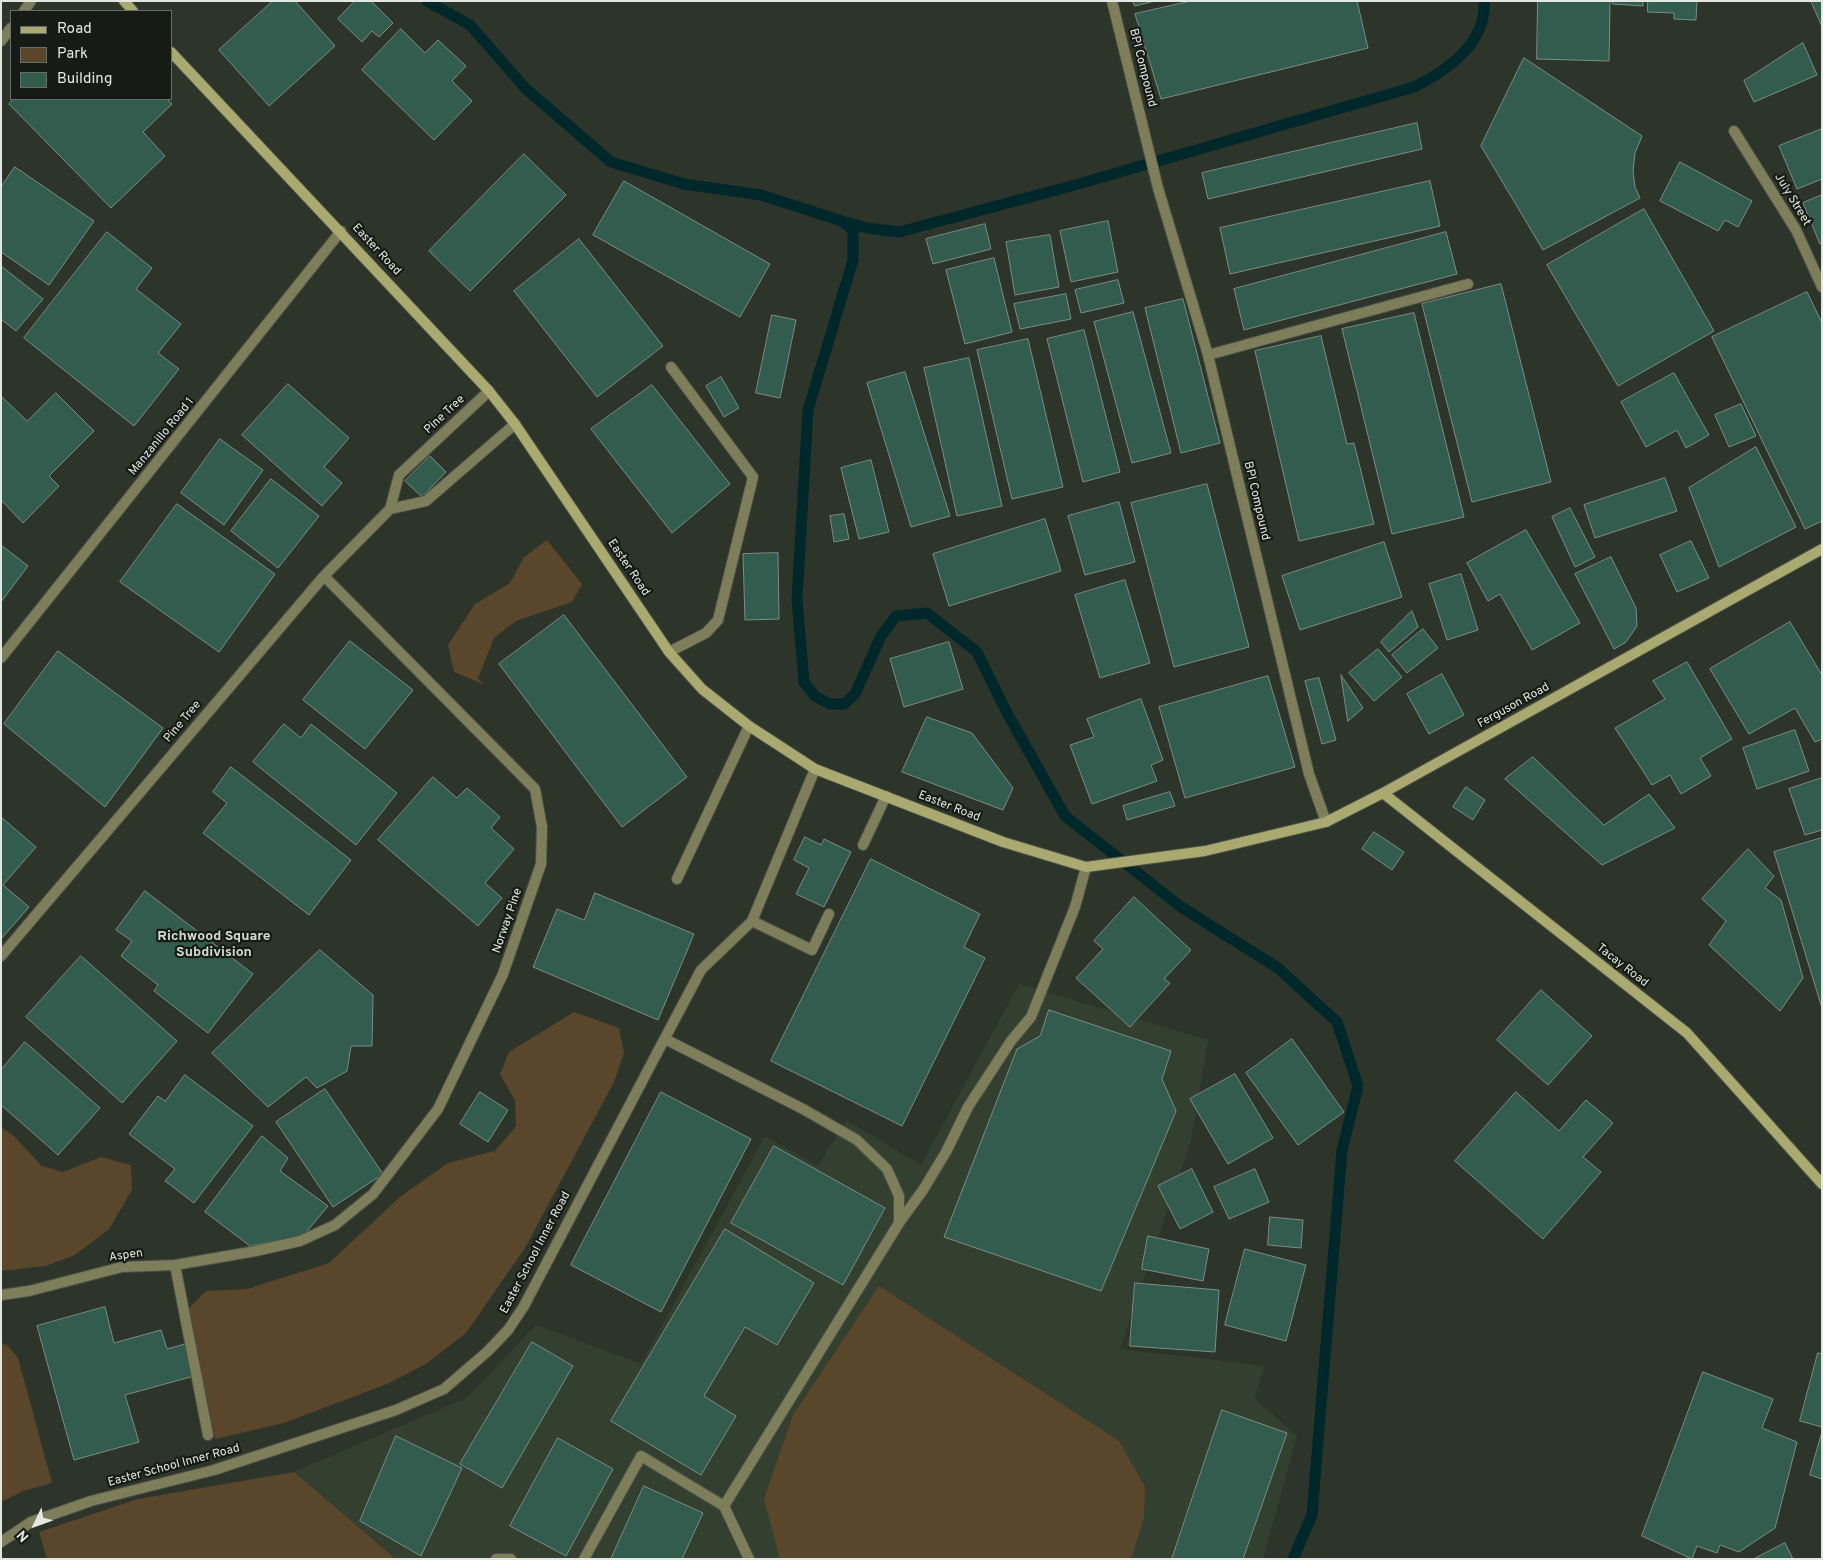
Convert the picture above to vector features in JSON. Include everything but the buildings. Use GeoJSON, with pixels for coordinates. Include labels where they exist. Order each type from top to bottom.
{"type":"FeatureCollection","features":[{"type":"Feature","properties":{"kind":"main road","name":"Easter Road"},"geometry":{"type":"LineString","coordinates":[[172,53],[341,231],[489,391],[515,424],[669,652],[702,690],[749,726],[815,768],[1003,842],[1086,867],[1205,851]]}},
{"type":"Feature","properties":{"kind":"main road","name":"Ferguson Road"},"geometry":{"type":"LineString","coordinates":[[1205,851],[1326,822],[1383,793],[1822,548]]}},
{"type":"Feature","properties":{"kind":"main road","name":"Tacay Road"},"geometry":{"type":"LineString","coordinates":[[1383,793],[1687,1033],[1822,1184]]}},
{"type":"Feature","properties":{"kind":"street","name":"BPI Compound"},"geometry":{"type":"LineString","coordinates":[[1112,1],[1158,188],[1208,355],[1309,774],[1326,822]]}},
{"type":"Feature","properties":{"kind":"street"},"geometry":{"type":"LineString","coordinates":[[1,41],[10,29]]}},
{"type":"Feature","properties":{"kind":"street","name":"July Street"},"geometry":{"type":"LineString","coordinates":[[1734,130],[1796,230],[1822,287]]}},
{"type":"Feature","properties":{"kind":"street","name":"Manzanillo Road 1"},"geometry":{"type":"LineString","coordinates":[[1,658],[341,231]]}},
{"type":"Feature","properties":{"kind":"street"},"geometry":{"type":"LineString","coordinates":[[1208,355],[1468,284]]}},
{"type":"Feature","properties":{"kind":"street"},"geometry":{"type":"LineString","coordinates":[[669,652],[706,633],[718,620],[754,477],[671,368]]}},
{"type":"Feature","properties":{"kind":"street","name":"Pine Tree"},"geometry":{"type":"LineString","coordinates":[[1,956],[324,576],[390,509],[399,475],[489,391]]}},
{"type":"Feature","properties":{"kind":"street"},"geometry":{"type":"LineString","coordinates":[[390,509],[426,501],[515,424]]}},
{"type":"Feature","properties":{"kind":"street","name":"Norway Pine"},"geometry":{"type":"LineString","coordinates":[[256,1251],[300,1241],[335,1225],[374,1194],[438,1109],[503,974],[541,864],[542,827],[535,789],[324,576]]}},
{"type":"Feature","properties":{"kind":"street"},"geometry":{"type":"LineString","coordinates":[[677,880],[749,726]]}},
{"type":"Feature","properties":{"kind":"street"},"geometry":{"type":"LineString","coordinates":[[815,768],[752,921],[812,950],[829,914]]}},
{"type":"Feature","properties":{"kind":"street"},"geometry":{"type":"LineString","coordinates":[[863,845],[886,796]]}},
{"type":"Feature","properties":{"kind":"street"},"geometry":{"type":"LineString","coordinates":[[724,1506],[899,1223],[937,1167],[968,1107],[1011,1041],[1031,1017],[1075,907],[1086,867]]}},
{"type":"Feature","properties":{"kind":"street","name":"Easter School Inner Road"},"geometry":{"type":"LineString","coordinates":[[1,1542],[31,1522],[90,1501],[214,1470],[396,1410],[444,1389],[488,1351],[508,1330],[524,1306],[701,970],[752,921]]}},
{"type":"Feature","properties":{"kind":"street"},"geometry":{"type":"LineString","coordinates":[[665,1039],[802,1109],[857,1140],[888,1169],[900,1196],[899,1223]]}},
{"type":"Feature","properties":{"kind":"street","name":"Aspen"},"geometry":{"type":"LineString","coordinates":[[1,1296],[122,1268],[176,1266],[256,1251]]}},
{"type":"Feature","properties":{"kind":"street"},"geometry":{"type":"LineString","coordinates":[[176,1266],[208,1435]]}},
{"type":"Feature","properties":{"kind":"street"},"geometry":{"type":"LineString","coordinates":[[584,1559],[641,1456],[724,1506],[749,1559]]}},
{"type":"Feature","properties":{"kind":"street"},"geometry":{"type":"LineString","coordinates":[[496,1559],[511,1559]]}},
{"type":"Feature","properties":{"kind":"shaded area"},"geometry":{"type":"Polygon","coordinates":[[[1019,984],[1208,1040],[1191,1141],[1120,1349],[1265,1366],[1254,1398],[1297,1436],[1263,1559],[396,1559],[294,1472],[468,1397],[536,1325],[641,1364],[765,1136],[818,1166],[846,1120],[921,1165],[1019,984]]]}},
{"type":"Feature","properties":{"kind":"green space"},"geometry":{"type":"Polygon","coordinates":[[[547,540],[582,584],[572,602],[516,621],[494,638],[478,678],[483,684],[454,672],[448,645],[475,604],[510,583],[524,557],[547,540]]]}},
{"type":"Feature","properties":{"kind":"green space"},"geometry":{"type":"Polygon","coordinates":[[[574,1012],[619,1028],[624,1053],[614,1082],[525,1248],[466,1333],[426,1364],[387,1384],[284,1423],[215,1439],[188,1309],[206,1291],[247,1289],[329,1263],[400,1197],[448,1163],[495,1151],[516,1126],[515,1101],[500,1074],[509,1052],[574,1012]]]}},
{"type":"Feature","properties":{"kind":"green space"},"geometry":{"type":"Polygon","coordinates":[[[1,1127],[14,1136],[42,1166],[63,1172],[101,1157],[131,1165],[132,1190],[109,1229],[75,1255],[46,1266],[1,1271],[1,1127]]]}},
{"type":"Feature","properties":{"kind":"green space"},"geometry":{"type":"Polygon","coordinates":[[[879,1286],[1119,1441],[1145,1487],[1144,1518],[1131,1559],[780,1559],[764,1499],[793,1415],[879,1286]]]}},
{"type":"Feature","properties":{"kind":"green space"},"geometry":{"type":"Polygon","coordinates":[[[1,1343],[7,1345],[18,1358],[52,1483],[23,1491],[1,1502],[1,1343]]]}},
{"type":"Feature","properties":{"kind":"green space"},"geometry":{"type":"Polygon","coordinates":[[[294,1472],[396,1559],[47,1559],[39,1532],[138,1499],[294,1472]]]}},
{"type":"Feature","properties":{"kind":"waterway"},"geometry":{"type":"LineString","coordinates":[[427,1],[470,25],[526,89],[611,162],[684,184],[761,195],[842,221],[853,230],[853,260],[808,410],[797,599],[804,682],[815,696],[830,704],[844,704],[855,694],[881,636],[896,616],[927,613],[977,652],[1006,711],[1065,816],[1181,907],[1278,968],[1337,1022],[1358,1086],[1342,1150],[1312,1515],[1293,1559]]}},
{"type":"Feature","properties":{"kind":"waterway"},"geometry":{"type":"LineString","coordinates":[[845,222],[867,228],[899,232],[1075,185],[1414,87],[1452,63],[1472,42],[1479,30],[1483,16],[1484,1]]}},
{"type":"Feature","properties":{"kind":"district","name":"Richwood Square Subdivision"},"geometry":{"type":"Point","coordinates":[214,946]}}]}
